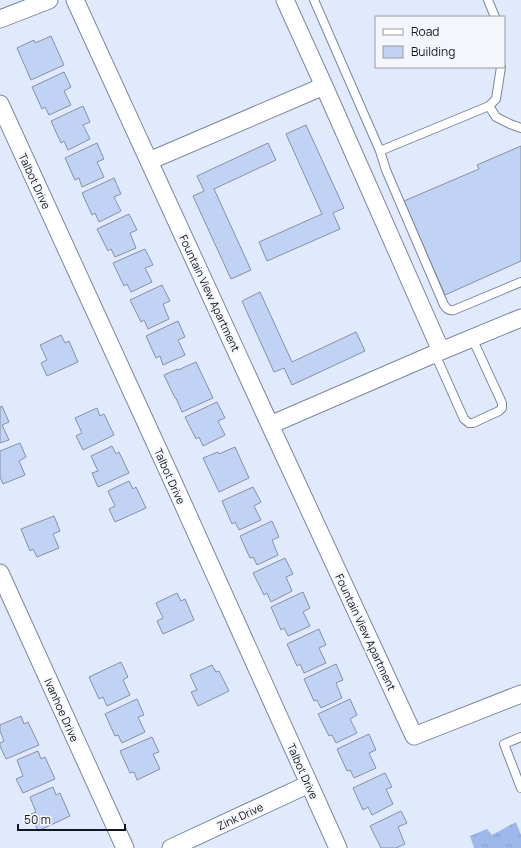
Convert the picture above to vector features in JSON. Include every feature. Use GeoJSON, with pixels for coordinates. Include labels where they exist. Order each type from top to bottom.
{"type":"FeatureCollection","features":[{"type":"Feature","properties":{"kind":"street"},"geometry":{"type":"LineString","coordinates":[[0,19],[30,4],[49,0]]}},
{"type":"Feature","properties":{"kind":"street","name":"Fountain View Apartment"},"geometry":{"type":"LineString","coordinates":[[75,0],[414,736],[521,694]]}},
{"type":"Feature","properties":{"kind":"street"},"geometry":{"type":"LineString","coordinates":[[285,0],[324,86],[438,352]]}},
{"type":"Feature","properties":{"kind":"street"},"geometry":{"type":"LineString","coordinates":[[149,161],[324,86]]}},
{"type":"Feature","properties":{"kind":"street","name":"Talbot Drive"},"geometry":{"type":"LineString","coordinates":[[0,104],[174,484],[338,848]]}},
{"type":"Feature","properties":{"kind":"street"},"geometry":{"type":"LineString","coordinates":[[270,425],[438,352],[521,318]]}},
{"type":"Feature","properties":{"kind":"street","name":"Ivanhoe Drive"},"geometry":{"type":"LineString","coordinates":[[0,573],[125,848]]}},
{"type":"Feature","properties":{"kind":"street","name":"Zink Drive"},"geometry":{"type":"LineString","coordinates":[[171,848],[309,784]]}},
{"type":"Feature","properties":{"kind":"lane"},"geometry":{"type":"LineString","coordinates":[[314,0],[380,151],[386,170],[444,305],[450,311],[454,310],[521,282]]}},
{"type":"Feature","properties":{"kind":"lane"},"geometry":{"type":"LineString","coordinates":[[488,0],[495,16]]}},
{"type":"Feature","properties":{"kind":"lane"},"geometry":{"type":"LineString","coordinates":[[380,151],[489,106],[496,99],[502,68]]}},
{"type":"Feature","properties":{"kind":"lane"},"geometry":{"type":"LineString","coordinates":[[489,106],[496,117],[521,128]]}},
{"type":"Feature","properties":{"kind":"lane"},"geometry":{"type":"LineString","coordinates":[[438,352],[464,419],[468,423],[473,423],[499,412],[502,408],[502,403],[472,338]]}},
{"type":"Feature","properties":{"kind":"lane"},"geometry":{"type":"LineString","coordinates":[[521,738],[504,744],[521,788]]}},
{"type":"Feature","properties":{"kind":"green space"},"geometry":{"type":"Polygon","coordinates":[[[516,822],[521,835],[521,848],[474,848],[470,836],[487,829],[492,835],[516,822]]]}},
{"type":"Feature","properties":{"kind":"building"},"geometry":{"type":"Polygon","coordinates":[[[51,36],[64,65],[31,80],[17,48],[34,40],[35,43],[51,36]]]}},
{"type":"Feature","properties":{"kind":"building"},"geometry":{"type":"Polygon","coordinates":[[[64,72],[71,87],[64,91],[71,105],[49,115],[45,107],[42,109],[32,87],[64,72]]]}},
{"type":"Feature","properties":{"kind":"building"},"geometry":{"type":"Polygon","coordinates":[[[83,106],[90,122],[83,125],[90,139],[68,150],[64,141],[61,143],[51,121],[83,106]]]}},
{"type":"Feature","properties":{"kind":"building"},"geometry":{"type":"Polygon","coordinates":[[[306,125],[344,208],[333,213],[340,229],[267,261],[259,242],[322,214],[286,134],[306,125]]]}},
{"type":"Feature","properties":{"kind":"building"},"geometry":{"type":"Polygon","coordinates":[[[97,143],[104,159],[97,162],[104,177],[82,187],[79,178],[75,180],[65,158],[97,143]]]}},
{"type":"Feature","properties":{"kind":"building"},"geometry":{"type":"Polygon","coordinates":[[[268,143],[276,160],[214,189],[251,270],[231,279],[193,196],[204,191],[197,176],[268,143]]]}},
{"type":"Feature","properties":{"kind":"building"},"geometry":{"type":"Polygon","coordinates":[[[521,146],[521,261],[445,295],[404,201],[479,169],[477,165],[521,146]]]}},
{"type":"Feature","properties":{"kind":"building"},"geometry":{"type":"Polygon","coordinates":[[[114,178],[121,194],[114,197],[121,211],[99,222],[95,213],[92,215],[82,193],[114,178]]]}},
{"type":"Feature","properties":{"kind":"building"},"geometry":{"type":"Polygon","coordinates":[[[129,214],[137,230],[130,233],[136,248],[115,257],[111,249],[108,251],[97,229],[129,214]]]}},
{"type":"Feature","properties":{"kind":"building"},"geometry":{"type":"Polygon","coordinates":[[[145,249],[153,265],[145,268],[152,282],[131,292],[127,284],[124,286],[113,263],[145,249]]]}},
{"type":"Feature","properties":{"kind":"building"},"geometry":{"type":"Polygon","coordinates":[[[162,285],[170,301],[163,304],[169,319],[148,329],[144,320],[141,322],[130,300],[162,285]]]}},
{"type":"Feature","properties":{"kind":"building"},"geometry":{"type":"Polygon","coordinates":[[[260,292],[292,362],[356,332],[365,351],[292,385],[284,368],[274,372],[242,301],[260,292]]]}},
{"type":"Feature","properties":{"kind":"building"},"geometry":{"type":"Polygon","coordinates":[[[178,321],[185,337],[178,340],[185,355],[163,365],[160,356],[156,358],[146,336],[178,321]]]}},
{"type":"Feature","properties":{"kind":"building"},"geometry":{"type":"Polygon","coordinates":[[[61,335],[65,343],[69,341],[78,362],[47,376],[41,363],[47,360],[40,345],[61,335]]]}},
{"type":"Feature","properties":{"kind":"building"},"geometry":{"type":"Polygon","coordinates":[[[196,362],[213,398],[182,412],[164,375],[196,362]]]}},
{"type":"Feature","properties":{"kind":"building"},"geometry":{"type":"Polygon","coordinates":[[[217,402],[225,418],[218,421],[225,435],[203,446],[199,437],[196,439],[185,417],[217,402]]]}},
{"type":"Feature","properties":{"kind":"building"},"geometry":{"type":"Polygon","coordinates":[[[2,406],[9,422],[2,425],[9,440],[0,443],[0,407],[2,406]]]}},
{"type":"Feature","properties":{"kind":"building"},"geometry":{"type":"Polygon","coordinates":[[[97,408],[100,416],[104,414],[114,435],[83,450],[76,436],[82,433],[75,418],[97,408]]]}},
{"type":"Feature","properties":{"kind":"building"},"geometry":{"type":"Polygon","coordinates":[[[20,443],[26,457],[19,461],[25,475],[3,484],[0,477],[0,451],[20,443]]]}},
{"type":"Feature","properties":{"kind":"building"},"geometry":{"type":"Polygon","coordinates":[[[112,446],[116,454],[119,452],[129,473],[98,487],[92,473],[98,471],[91,456],[112,446]]]}},
{"type":"Feature","properties":{"kind":"building"},"geometry":{"type":"Polygon","coordinates":[[[235,447],[249,478],[219,492],[203,458],[218,452],[219,454],[235,447]]]}},
{"type":"Feature","properties":{"kind":"building"},"geometry":{"type":"Polygon","coordinates":[[[129,481],[133,489],[136,487],[146,508],[115,522],[109,509],[115,506],[108,491],[129,481]]]}},
{"type":"Feature","properties":{"kind":"building"},"geometry":{"type":"Polygon","coordinates":[[[253,487],[261,502],[254,506],[261,520],[239,530],[235,522],[232,524],[222,501],[253,487]]]}},
{"type":"Feature","properties":{"kind":"building"},"geometry":{"type":"Polygon","coordinates":[[[54,516],[60,531],[53,534],[59,548],[37,557],[33,549],[30,551],[21,529],[54,516]]]}},
{"type":"Feature","properties":{"kind":"building"},"geometry":{"type":"Polygon","coordinates":[[[272,521],[279,537],[272,540],[278,555],[257,565],[253,557],[250,558],[240,536],[272,521]]]}},
{"type":"Feature","properties":{"kind":"building"},"geometry":{"type":"Polygon","coordinates":[[[285,558],[293,574],[286,577],[292,591],[271,602],[267,593],[264,595],[253,573],[285,558]]]}},
{"type":"Feature","properties":{"kind":"building"},"geometry":{"type":"Polygon","coordinates":[[[303,592],[310,608],[303,612],[310,626],[288,636],[284,628],[281,630],[271,607],[303,592]]]}},
{"type":"Feature","properties":{"kind":"building"},"geometry":{"type":"Polygon","coordinates":[[[177,593],[181,601],[185,599],[194,620],[163,634],[157,621],[163,618],[156,603],[177,593]]]}},
{"type":"Feature","properties":{"kind":"building"},"geometry":{"type":"Polygon","coordinates":[[[319,629],[326,645],[319,648],[326,663],[304,673],[300,664],[297,666],[287,644],[319,629]]]}},
{"type":"Feature","properties":{"kind":"building"},"geometry":{"type":"Polygon","coordinates":[[[121,662],[128,677],[123,680],[130,695],[107,706],[103,697],[99,699],[89,677],[121,662]]]}},
{"type":"Feature","properties":{"kind":"building"},"geometry":{"type":"Polygon","coordinates":[[[336,664],[343,680],[336,683],[342,698],[321,708],[317,700],[314,701],[304,679],[336,664]]]}},
{"type":"Feature","properties":{"kind":"building"},"geometry":{"type":"Polygon","coordinates":[[[212,665],[216,672],[219,671],[229,691],[198,706],[191,692],[197,690],[190,675],[212,665]]]}},
{"type":"Feature","properties":{"kind":"building"},"geometry":{"type":"Polygon","coordinates":[[[137,699],[144,715],[138,717],[145,732],[122,743],[118,735],[115,736],[105,714],[137,699]]]}},
{"type":"Feature","properties":{"kind":"building"},"geometry":{"type":"Polygon","coordinates":[[[350,699],[357,715],[350,719],[357,733],[336,743],[332,735],[329,736],[318,714],[350,699]]]}},
{"type":"Feature","properties":{"kind":"building"},"geometry":{"type":"Polygon","coordinates":[[[21,716],[24,724],[28,722],[39,745],[6,759],[0,746],[0,743],[4,741],[0,731],[0,725],[21,716]]]}},
{"type":"Feature","properties":{"kind":"building"},"geometry":{"type":"Polygon","coordinates":[[[369,734],[376,750],[369,753],[376,768],[354,778],[350,770],[347,771],[337,749],[369,734]]]}},
{"type":"Feature","properties":{"kind":"building"},"geometry":{"type":"Polygon","coordinates":[[[152,737],[159,752],[153,754],[160,769],[137,780],[134,772],[130,773],[120,751],[152,737]]]}},
{"type":"Feature","properties":{"kind":"building"},"geometry":{"type":"Polygon","coordinates":[[[38,751],[41,759],[45,757],[55,779],[23,793],[16,779],[23,776],[17,760],[38,751]]]}},
{"type":"Feature","properties":{"kind":"building"},"geometry":{"type":"Polygon","coordinates":[[[385,773],[392,787],[386,789],[393,804],[372,815],[368,807],[363,810],[353,788],[385,773]]]}},
{"type":"Feature","properties":{"kind":"building"},"geometry":{"type":"Polygon","coordinates":[[[53,787],[56,795],[60,793],[70,816],[38,831],[31,814],[36,812],[30,797],[53,787]]]}},
{"type":"Feature","properties":{"kind":"building"},"geometry":{"type":"Polygon","coordinates":[[[401,811],[407,823],[398,827],[405,844],[396,848],[381,848],[370,826],[401,811]]]}}]}
